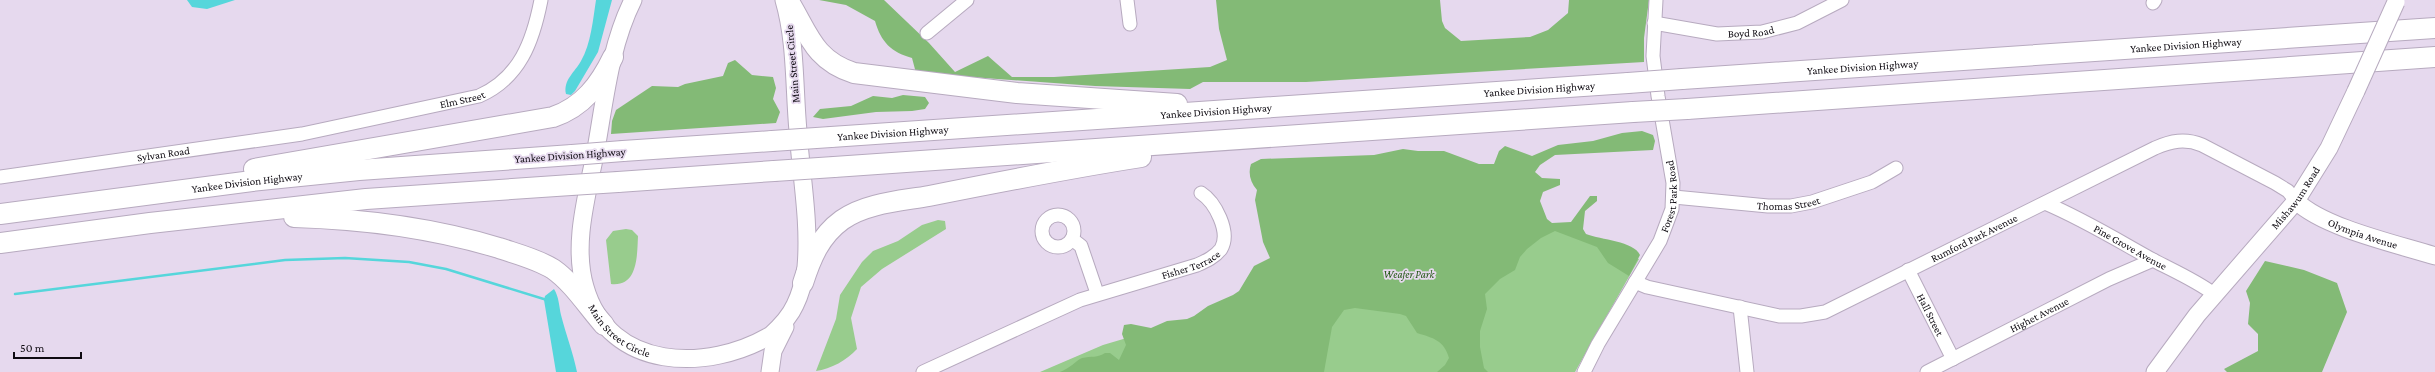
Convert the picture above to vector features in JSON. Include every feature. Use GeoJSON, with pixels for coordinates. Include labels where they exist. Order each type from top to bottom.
{"type":"FeatureCollection","features":[{"type":"Feature","properties":{"kind":"highway"},"geometry":{"type":"LineString","coordinates":[[788,0],[808,38],[818,51],[840,68],[861,75],[1072,98],[1266,108]]}},
{"type":"Feature","properties":{"kind":"highway","name":"Yankee Division Highway"},"geometry":{"type":"LineString","coordinates":[[0,214],[142,194],[359,170],[2435,28]]}},
{"type":"Feature","properties":{"kind":"highway"},"geometry":{"type":"LineString","coordinates":[[142,194],[320,157],[553,117],[568,111],[586,97],[606,73],[613,57]]}},
{"type":"Feature","properties":{"kind":"highway"},"geometry":{"type":"LineString","coordinates":[[0,243],[150,223],[366,199],[2435,57]]}},
{"type":"Feature","properties":{"kind":"highway"},"geometry":{"type":"LineString","coordinates":[[803,283],[809,263],[824,236],[842,220],[864,209],[1100,164],[1277,137]]}},
{"type":"Feature","properties":{"kind":"highway"},"geometry":{"type":"LineString","coordinates":[[150,223],[257,218],[314,218],[380,223],[439,232],[512,252],[550,268],[566,281],[604,325]]}},
{"type":"Feature","properties":{"kind":"main road"},"geometry":{"type":"LineString","coordinates":[[620,32],[626,0]]}},
{"type":"Feature","properties":{"kind":"main road","name":"Main Street Circle"},"geometry":{"type":"LineString","coordinates":[[633,0],[620,32],[613,57],[583,220],[580,251],[581,270],[586,290],[604,325],[619,342],[633,352],[667,366],[704,368],[734,361],[761,344],[791,313],[803,283],[806,254],[804,208],[793,67],[784,0]]}},
{"type":"Feature","properties":{"kind":"main road","name":"Mishawum Road"},"geometry":{"type":"LineString","coordinates":[[2155,372],[2214,294],[2296,200],[2329,148],[2396,1]]}},
{"type":"Feature","properties":{"kind":"main road","name":"Olympia Avenue"},"geometry":{"type":"LineString","coordinates":[[2296,200],[2306,210],[2329,221],[2435,256]]}},
{"type":"Feature","properties":{"kind":"main road"},"geometry":{"type":"LineString","coordinates":[[770,372],[773,351],[791,313]]}},
{"type":"Feature","properties":{"kind":"main road"},"geometry":{"type":"LineString","coordinates":[[667,366],[689,372]]}},
{"type":"Feature","properties":{"kind":"street","name":"Elm Street"},"geometry":{"type":"LineString","coordinates":[[327,129],[471,99],[495,89],[508,78],[523,58],[530,41],[541,0]]}},
{"type":"Feature","properties":{"kind":"street"},"geometry":{"type":"LineString","coordinates":[[927,33],[966,0]]}},
{"type":"Feature","properties":{"kind":"street"},"geometry":{"type":"LineString","coordinates":[[1127,0],[1130,24]]}},
{"type":"Feature","properties":{"kind":"street","name":"Forest Park Road"},"geometry":{"type":"LineString","coordinates":[[1584,372],[1598,344],[1665,231],[1674,197],[1654,66],[1654,24],[1656,0]]}},
{"type":"Feature","properties":{"kind":"street","name":"Boyd Road"},"geometry":{"type":"LineString","coordinates":[[1654,24],[1710,33],[1758,32],[1797,23],[1842,0]]}},
{"type":"Feature","properties":{"kind":"street","name":"Sylvan Road"},"geometry":{"type":"LineString","coordinates":[[0,178],[327,129]]}},
{"type":"Feature","properties":{"kind":"street","name":"Rumford Park Avenue"},"geometry":{"type":"LineString","coordinates":[[1636,282],[1647,287],[1778,316],[1819,313],[1841,306],[1908,270],[2155,148],[2184,140],[2202,145],[2275,183],[2288,191],[2296,200]]}},
{"type":"Feature","properties":{"kind":"street","name":"Thomas Street"},"geometry":{"type":"LineString","coordinates":[[1674,197],[1768,206],[1791,206],[1812,202],[1872,182],[1896,168]]}},
{"type":"Feature","properties":{"kind":"street","name":"Fisher Terrace"},"geometry":{"type":"LineString","coordinates":[[923,372],[1033,320],[1097,293],[1197,265],[1215,255],[1223,244],[1222,228],[1214,206],[1201,193]]}},
{"type":"Feature","properties":{"kind":"street","name":"Pine Grove Avenue"},"geometry":{"type":"LineString","coordinates":[[2045,203],[2086,221],[2153,260],[2195,281],[2214,294]]}},
{"type":"Feature","properties":{"kind":"street"},"geometry":{"type":"LineString","coordinates":[[1072,239],[1081,246],[1097,293]]}},
{"type":"Feature","properties":{"kind":"street","name":"Highet Avenue"},"geometry":{"type":"LineString","coordinates":[[1927,372],[2109,279],[2153,260]]}},
{"type":"Feature","properties":{"kind":"street","name":"Hall Street"},"geometry":{"type":"LineString","coordinates":[[1908,270],[1953,359]]}},
{"type":"Feature","properties":{"kind":"street"},"geometry":{"type":"LineString","coordinates":[[1740,307],[1747,372]]}},
{"type":"Feature","properties":{"kind":"green space"},"geometry":{"type":"Polygon","coordinates":[[[819,0],[884,0],[929,43],[955,72],[988,56],[1012,77],[1054,77],[1210,67],[1227,60],[1219,29],[1216,0],[1440,0],[1442,21],[1445,28],[1461,41],[1530,37],[1548,30],[1568,13],[1569,0],[1649,0],[1644,38],[1644,62],[1306,82],[1203,82],[1190,89],[1095,86],[916,73],[912,58],[898,53],[888,45],[880,35],[875,21],[846,5],[819,0]]]}},
{"type":"Feature","properties":{"kind":"green space"},"geometry":{"type":"Polygon","coordinates":[[[735,60],[752,75],[773,77],[776,88],[773,99],[780,112],[776,123],[611,134],[612,121],[616,110],[652,86],[678,87],[685,84],[723,76],[728,63],[735,60]]]}},
{"type":"Feature","properties":{"kind":"green space"},"geometry":{"type":"Polygon","coordinates":[[[903,95],[925,97],[929,103],[925,109],[912,111],[876,112],[823,119],[813,117],[820,109],[851,106],[873,96],[892,98],[903,95]]]}},
{"type":"Feature","properties":{"kind":"green space","name":"Weafer Park"},"geometry":{"type":"Polygon","coordinates":[[[1642,131],[1653,135],[1655,141],[1653,150],[1555,155],[1540,165],[1535,172],[1542,178],[1560,179],[1560,185],[1543,192],[1540,201],[1547,219],[1552,223],[1571,222],[1590,196],[1597,196],[1597,201],[1585,211],[1583,229],[1586,234],[1624,244],[1637,250],[1640,255],[1629,276],[1608,263],[1597,247],[1555,231],[1541,238],[1527,249],[1520,257],[1515,270],[1500,279],[1485,294],[1487,309],[1480,331],[1480,347],[1484,368],[1488,372],[1437,372],[1445,365],[1449,358],[1441,343],[1428,336],[1417,333],[1406,316],[1355,308],[1344,310],[1332,327],[1324,372],[1060,372],[1067,369],[1082,358],[1102,355],[1105,353],[1110,353],[1119,360],[1126,345],[1122,334],[1124,325],[1131,324],[1151,328],[1167,321],[1187,319],[1208,306],[1239,291],[1254,266],[1270,258],[1263,242],[1255,200],[1257,190],[1251,181],[1250,174],[1251,164],[1261,159],[1374,155],[1403,149],[1418,151],[1444,151],[1479,164],[1494,164],[1499,151],[1505,146],[1532,156],[1558,145],[1593,141],[1622,133],[1642,131]]]}},
{"type":"Feature","properties":{"kind":"green space","name":"Weafer Park"},"geometry":{"type":"Polygon","coordinates":[[[1423,174],[1639,259],[1575,372],[1040,372],[1103,345],[1279,293],[1423,174]]]}},
{"type":"Feature","properties":{"kind":"green space"},"geometry":{"type":"Polygon","coordinates":[[[938,220],[945,221],[946,229],[882,269],[861,287],[851,318],[857,349],[838,363],[816,371],[836,319],[840,295],[862,262],[873,251],[898,241],[922,225],[938,220]]]}},
{"type":"Feature","properties":{"kind":"green space"},"geometry":{"type":"Polygon","coordinates":[[[626,229],[632,230],[638,236],[634,269],[626,281],[620,284],[611,284],[606,240],[613,231],[626,229]]]}},
{"type":"Feature","properties":{"kind":"green space"},"geometry":{"type":"Polygon","coordinates":[[[2265,261],[2304,270],[2337,283],[2347,312],[2322,372],[2227,372],[2224,369],[2258,351],[2258,334],[2248,324],[2250,303],[2246,291],[2265,261]]]}},
{"type":"Feature","properties":{"kind":"water"},"geometry":{"type":"Polygon","coordinates":[[[187,0],[235,0],[207,9],[192,7],[187,0]]]}},
{"type":"Feature","properties":{"kind":"water"},"geometry":{"type":"Polygon","coordinates":[[[596,0],[612,0],[598,52],[575,91],[571,95],[566,94],[566,84],[581,61],[587,47],[596,0]]]}},
{"type":"Feature","properties":{"kind":"water"},"geometry":{"type":"Polygon","coordinates":[[[554,289],[558,298],[561,315],[577,372],[556,372],[544,300],[545,296],[554,289]]]}},
{"type":"Feature","properties":{"kind":"waterway"},"geometry":{"type":"LineString","coordinates":[[15,294],[285,260],[345,258],[409,262],[446,269],[547,300]]}}]}
